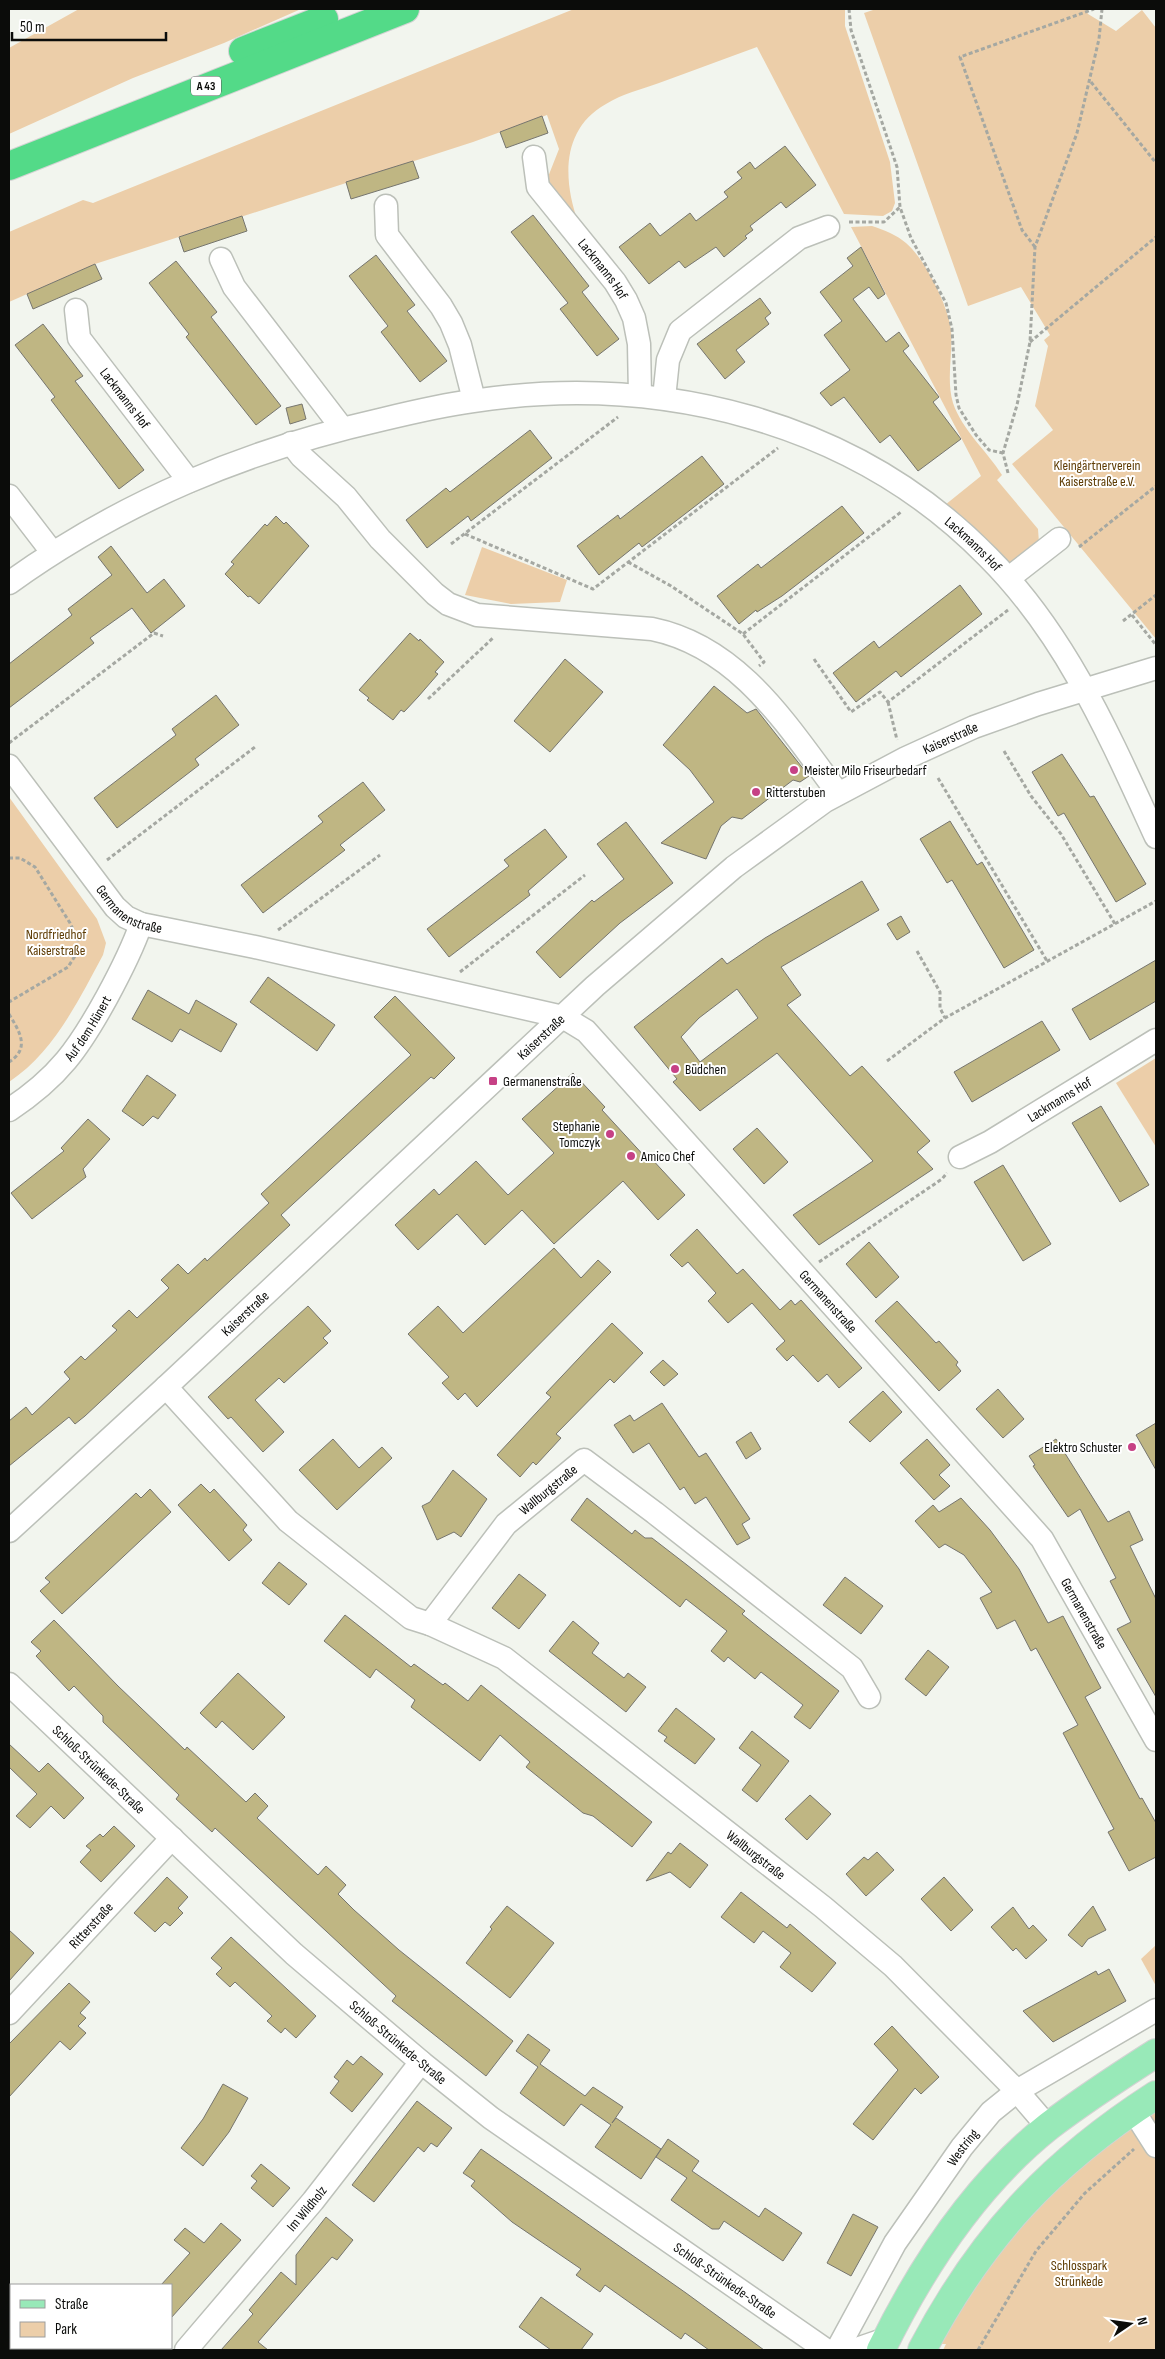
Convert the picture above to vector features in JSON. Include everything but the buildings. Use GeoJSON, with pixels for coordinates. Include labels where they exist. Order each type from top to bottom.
{"type":"FeatureCollection","features":[{"type":"Feature","properties":{"kind":"highway","name":"A 43"},"geometry":{"type":"LineString","coordinates":[[9,147],[352,9]]}},
{"type":"Feature","properties":{"kind":"highway","name":"A 43"},"geometry":{"type":"LineString","coordinates":[[9,166],[405,9]]}},
{"type":"Feature","properties":{"kind":"main road"},"geometry":{"type":"LineString","coordinates":[[884,2345],[922,2275],[948,2235],[986,2188],[1048,2127],[1156,2053]]}},
{"type":"Feature","properties":{"kind":"main road"},"geometry":{"type":"LineString","coordinates":[[925,2349],[949,2300],[975,2260],[1033,2192],[1082,2146],[1156,2095]]}},
{"type":"Feature","properties":{"kind":"street","name":"Lackmanns Hof"},"geometry":{"type":"LineString","coordinates":[[534,157],[538,186],[615,282],[626,300],[634,318],[639,344],[640,395]]}},
{"type":"Feature","properties":{"kind":"street"},"geometry":{"type":"LineString","coordinates":[[386,206],[387,235],[441,306],[451,324],[460,345],[474,400]]}},
{"type":"Feature","properties":{"kind":"street"},"geometry":{"type":"LineString","coordinates":[[664,398],[668,360],[680,331],[799,238],[828,227]]}},
{"type":"Feature","properties":{"kind":"street"},"geometry":{"type":"LineString","coordinates":[[221,259],[234,287],[342,428]]}},
{"type":"Feature","properties":{"kind":"street","name":"Lackmanns Hof"},"geometry":{"type":"LineString","coordinates":[[76,310],[79,338],[189,481]]}},
{"type":"Feature","properties":{"kind":"street","name":"Lackmanns Hof"},"geometry":{"type":"LineString","coordinates":[[9,582],[52,552],[118,513],[189,481],[291,443],[342,428],[474,400],[570,394],[640,395],[727,409],[799,432],[852,456],[916,495],[963,533],[1009,578],[1056,640],[1087,690],[1156,837]]}},
{"type":"Feature","properties":{"kind":"street"},"geometry":{"type":"LineString","coordinates":[[291,443],[301,456],[346,497],[380,539],[435,594],[463,611],[477,615],[666,632],[691,642],[744,676],[767,699],[838,793]]}},
{"type":"Feature","properties":{"kind":"street"},"geometry":{"type":"LineString","coordinates":[[9,496],[52,552]]}},
{"type":"Feature","properties":{"kind":"street"},"geometry":{"type":"LineString","coordinates":[[1009,578],[1065,546]]}},
{"type":"Feature","properties":{"kind":"street","name":"Kaiserstraße"},"geometry":{"type":"LineString","coordinates":[[9,1531],[563,1017],[734,867],[798,819],[838,793],[906,758],[974,727],[1038,704],[1156,668]]}},
{"type":"Feature","properties":{"kind":"street","name":"Germanenstraße"},"geometry":{"type":"LineString","coordinates":[[9,766],[115,907],[126,917],[141,924],[255,947],[563,1017],[586,1031],[1042,1539],[1156,1740]]}},
{"type":"Feature","properties":{"kind":"street","name":"Auf dem Hünert"},"geometry":{"type":"LineString","coordinates":[[9,1110],[50,1080],[68,1061],[84,1038],[132,951],[141,924]]}},
{"type":"Feature","properties":{"kind":"street","name":"Lackmanns Hof"},"geometry":{"type":"LineString","coordinates":[[960,1157],[990,1142],[1156,1040]]}},
{"type":"Feature","properties":{"kind":"street","name":"Wallburgstraße"},"geometry":{"type":"LineString","coordinates":[[166,1387],[288,1521],[411,1618],[430,1624],[504,1658],[823,1906],[893,1966],[1017,2091],[1048,2127]]}},
{"type":"Feature","properties":{"kind":"street","name":"Wallburgstraße"},"geometry":{"type":"LineString","coordinates":[[430,1624],[506,1524],[584,1460],[663,1518],[852,1668],[869,1697]]}},
{"type":"Feature","properties":{"kind":"street","name":"Schloß-Strünkede-Straße"},"geometry":{"type":"LineString","coordinates":[[9,1684],[294,1954],[421,2062],[491,2118],[826,2350]]}},
{"type":"Feature","properties":{"kind":"street","name":"Ritterstraße"},"geometry":{"type":"LineString","coordinates":[[9,2013],[172,1838]]}},
{"type":"Feature","properties":{"kind":"street","name":"Westring"},"geometry":{"type":"LineString","coordinates":[[836,2350],[895,2243],[932,2188],[991,2112],[1017,2091],[1156,2010]]}},
{"type":"Feature","properties":{"kind":"street","name":"Im Wildholz"},"geometry":{"type":"LineString","coordinates":[[186,2350],[313,2201],[421,2062]]}},
{"type":"Feature","properties":{"kind":"street"},"geometry":{"type":"LineString","coordinates":[[1133,2110],[1154,2139]]}},
{"type":"Feature","properties":{"kind":"street"},"geometry":{"type":"LineString","coordinates":[[854,2350],[884,2345]]}},
{"type":"Feature","properties":{"kind":"path"},"geometry":{"type":"LineString","coordinates":[[849,9],[851,30],[896,167],[900,208],[911,238],[946,303],[952,329],[956,395],[959,408],[976,435],[989,450],[1003,453]]}},
{"type":"Feature","properties":{"kind":"path"},"geometry":{"type":"LineString","coordinates":[[1035,247],[1022,230],[960,56],[1094,9]]}},
{"type":"Feature","properties":{"kind":"path"},"geometry":{"type":"LineString","coordinates":[[1008,473],[1003,453],[1017,405],[1030,342],[1035,247],[1077,133],[1099,39],[1102,9]]}},
{"type":"Feature","properties":{"kind":"path"},"geometry":{"type":"LineString","coordinates":[[1090,81],[1156,163]]}},
{"type":"Feature","properties":{"kind":"path"},"geometry":{"type":"LineString","coordinates":[[828,227],[851,221],[884,222],[900,208]]}},
{"type":"Feature","properties":{"kind":"path"},"geometry":{"type":"LineString","coordinates":[[1030,342],[1156,237]]}},
{"type":"Feature","properties":{"kind":"path"},"geometry":{"type":"LineString","coordinates":[[451,544],[626,410],[640,395]]}},
{"type":"Feature","properties":{"kind":"path"},"geometry":{"type":"LineString","coordinates":[[465,534],[593,589],[799,432]]}},
{"type":"Feature","properties":{"kind":"path"},"geometry":{"type":"LineString","coordinates":[[1065,546],[1156,486]]}},
{"type":"Feature","properties":{"kind":"path"},"geometry":{"type":"LineString","coordinates":[[744,634],[904,510],[916,495]]}},
{"type":"Feature","properties":{"kind":"path"},"geometry":{"type":"LineString","coordinates":[[628,562],[671,586],[744,634],[764,662],[744,676]]}},
{"type":"Feature","properties":{"kind":"path"},"geometry":{"type":"LineString","coordinates":[[1124,621],[1156,595]]}},
{"type":"Feature","properties":{"kind":"path"},"geometry":{"type":"LineString","coordinates":[[888,702],[1025,597]]}},
{"type":"Feature","properties":{"kind":"path"},"geometry":{"type":"LineString","coordinates":[[1132,615],[1156,645]]}},
{"type":"Feature","properties":{"kind":"path"},"geometry":{"type":"LineString","coordinates":[[428,699],[507,624],[509,617]]}},
{"type":"Feature","properties":{"kind":"path"},"geometry":{"type":"LineString","coordinates":[[9,743],[154,633],[163,636]]}},
{"type":"Feature","properties":{"kind":"path"},"geometry":{"type":"LineString","coordinates":[[814,659],[851,712],[880,692],[888,702],[897,741],[906,758]]}},
{"type":"Feature","properties":{"kind":"path"},"geometry":{"type":"LineString","coordinates":[[90,873],[255,747]]}},
{"type":"Feature","properties":{"kind":"path"},"geometry":{"type":"LineString","coordinates":[[1004,751],[1030,796],[1061,834],[1115,924]]}},
{"type":"Feature","properties":{"kind":"path"},"geometry":{"type":"LineString","coordinates":[[938,778],[1047,961]]}},
{"type":"Feature","properties":{"kind":"path"},"geometry":{"type":"LineString","coordinates":[[255,947],[380,855]]}},
{"type":"Feature","properties":{"kind":"path"},"geometry":{"type":"LineString","coordinates":[[9,858],[20,858],[35,867],[70,923],[78,940],[74,956],[68,967],[9,1002]]}},
{"type":"Feature","properties":{"kind":"path"},"geometry":{"type":"LineString","coordinates":[[456,992],[461,970],[585,875]]}},
{"type":"Feature","properties":{"kind":"path"},"geometry":{"type":"LineString","coordinates":[[887,1061],[945,1018],[1156,901]]}},
{"type":"Feature","properties":{"kind":"path"},"geometry":{"type":"LineString","coordinates":[[917,951],[940,992],[940,1008],[945,1018]]}},
{"type":"Feature","properties":{"kind":"path"},"geometry":{"type":"LineString","coordinates":[[9,1014],[21,1036],[22,1043],[20,1052],[9,1062]]}},
{"type":"Feature","properties":{"kind":"path"},"geometry":{"type":"LineString","coordinates":[[804,1272],[942,1179],[960,1157]]}},
{"type":"Feature","properties":{"kind":"path"},"geometry":{"type":"LineString","coordinates":[[978,2350],[1036,2250],[1085,2192],[1154,2139]]}},
{"type":"Feature","properties":{"kind":"green space"},"geometry":{"type":"Polygon","coordinates":[[[79,9],[301,9],[224,43],[133,78],[9,134],[9,48],[79,9]]]}},
{"type":"Feature","properties":{"kind":"green space"},"geometry":{"type":"Polygon","coordinates":[[[574,9],[845,9],[845,26],[890,162],[895,203],[892,211],[883,216],[844,214],[757,47],[612,100],[591,115],[573,141],[568,173],[573,206],[578,222],[546,182],[559,149],[547,115],[473,142],[95,264],[9,302],[9,232],[83,200],[93,203],[574,9]]]}},
{"type":"Feature","properties":{"kind":"green space","name":"Kleingärtnerverein Kaiserstraße e.V."},"geometry":{"type":"Polygon","coordinates":[[[876,9],[1086,9],[1088,14],[1116,31],[1142,10],[1156,28],[1156,639],[1012,464],[1053,430],[1035,406],[1048,346],[1044,340],[1050,335],[1021,287],[968,306],[864,13],[876,9]]]}},
{"type":"Feature","properties":{"kind":"green space"},"geometry":{"type":"Polygon","coordinates":[[[872,226],[894,235],[906,243],[928,271],[949,320],[951,330],[950,385],[957,413],[1002,475],[997,480],[1038,529],[1039,543],[1013,567],[945,505],[981,476],[851,227],[872,226]]]}},
{"type":"Feature","properties":{"kind":"green space"},"geometry":{"type":"Polygon","coordinates":[[[482,547],[567,580],[560,602],[511,604],[465,595],[482,547]]]}},
{"type":"Feature","properties":{"kind":"green space","name":"Nordfriedhof Kaiserstraße"},"geometry":{"type":"Polygon","coordinates":[[[9,797],[97,919],[106,943],[103,955],[64,1024],[39,1056],[9,1082],[9,797]]]}},
{"type":"Feature","properties":{"kind":"green space"},"geometry":{"type":"Polygon","coordinates":[[[1156,1058],[1156,1147],[1116,1083],[1156,1058]]]}},
{"type":"Feature","properties":{"kind":"green space"},"geometry":{"type":"Polygon","coordinates":[[[1156,1945],[1156,1986],[1141,1959],[1156,1945]]]}},
{"type":"Feature","properties":{"kind":"green space","name":"Schlosspark Strünkede"},"geometry":{"type":"Polygon","coordinates":[[[1156,2109],[1156,2350],[943,2350],[946,2344],[938,2344],[999,2248],[1070,2172],[1156,2109]]]}},
{"type":"Feature","properties":{"kind":"place","name":"Meister Milo Friseurbedarf"},"geometry":{"type":"Point","coordinates":[794,770]}},
{"type":"Feature","properties":{"kind":"place","name":"Ritterstuben"},"geometry":{"type":"Point","coordinates":[756,792]}},
{"type":"Feature","properties":{"kind":"place","name":"Büdchen"},"geometry":{"type":"Point","coordinates":[675,1069]}},
{"type":"Feature","properties":{"kind":"place","name":"Germanenstraße"},"geometry":{"type":"Point","coordinates":[493,1081]}},
{"type":"Feature","properties":{"kind":"place","name":"Stephanie Tomczyk"},"geometry":{"type":"Point","coordinates":[610,1134]}},
{"type":"Feature","properties":{"kind":"place","name":"Amico Chef"},"geometry":{"type":"Point","coordinates":[631,1156]}},
{"type":"Feature","properties":{"kind":"place","name":"Elektro Schuster"},"geometry":{"type":"Point","coordinates":[1132,1447]}}]}
